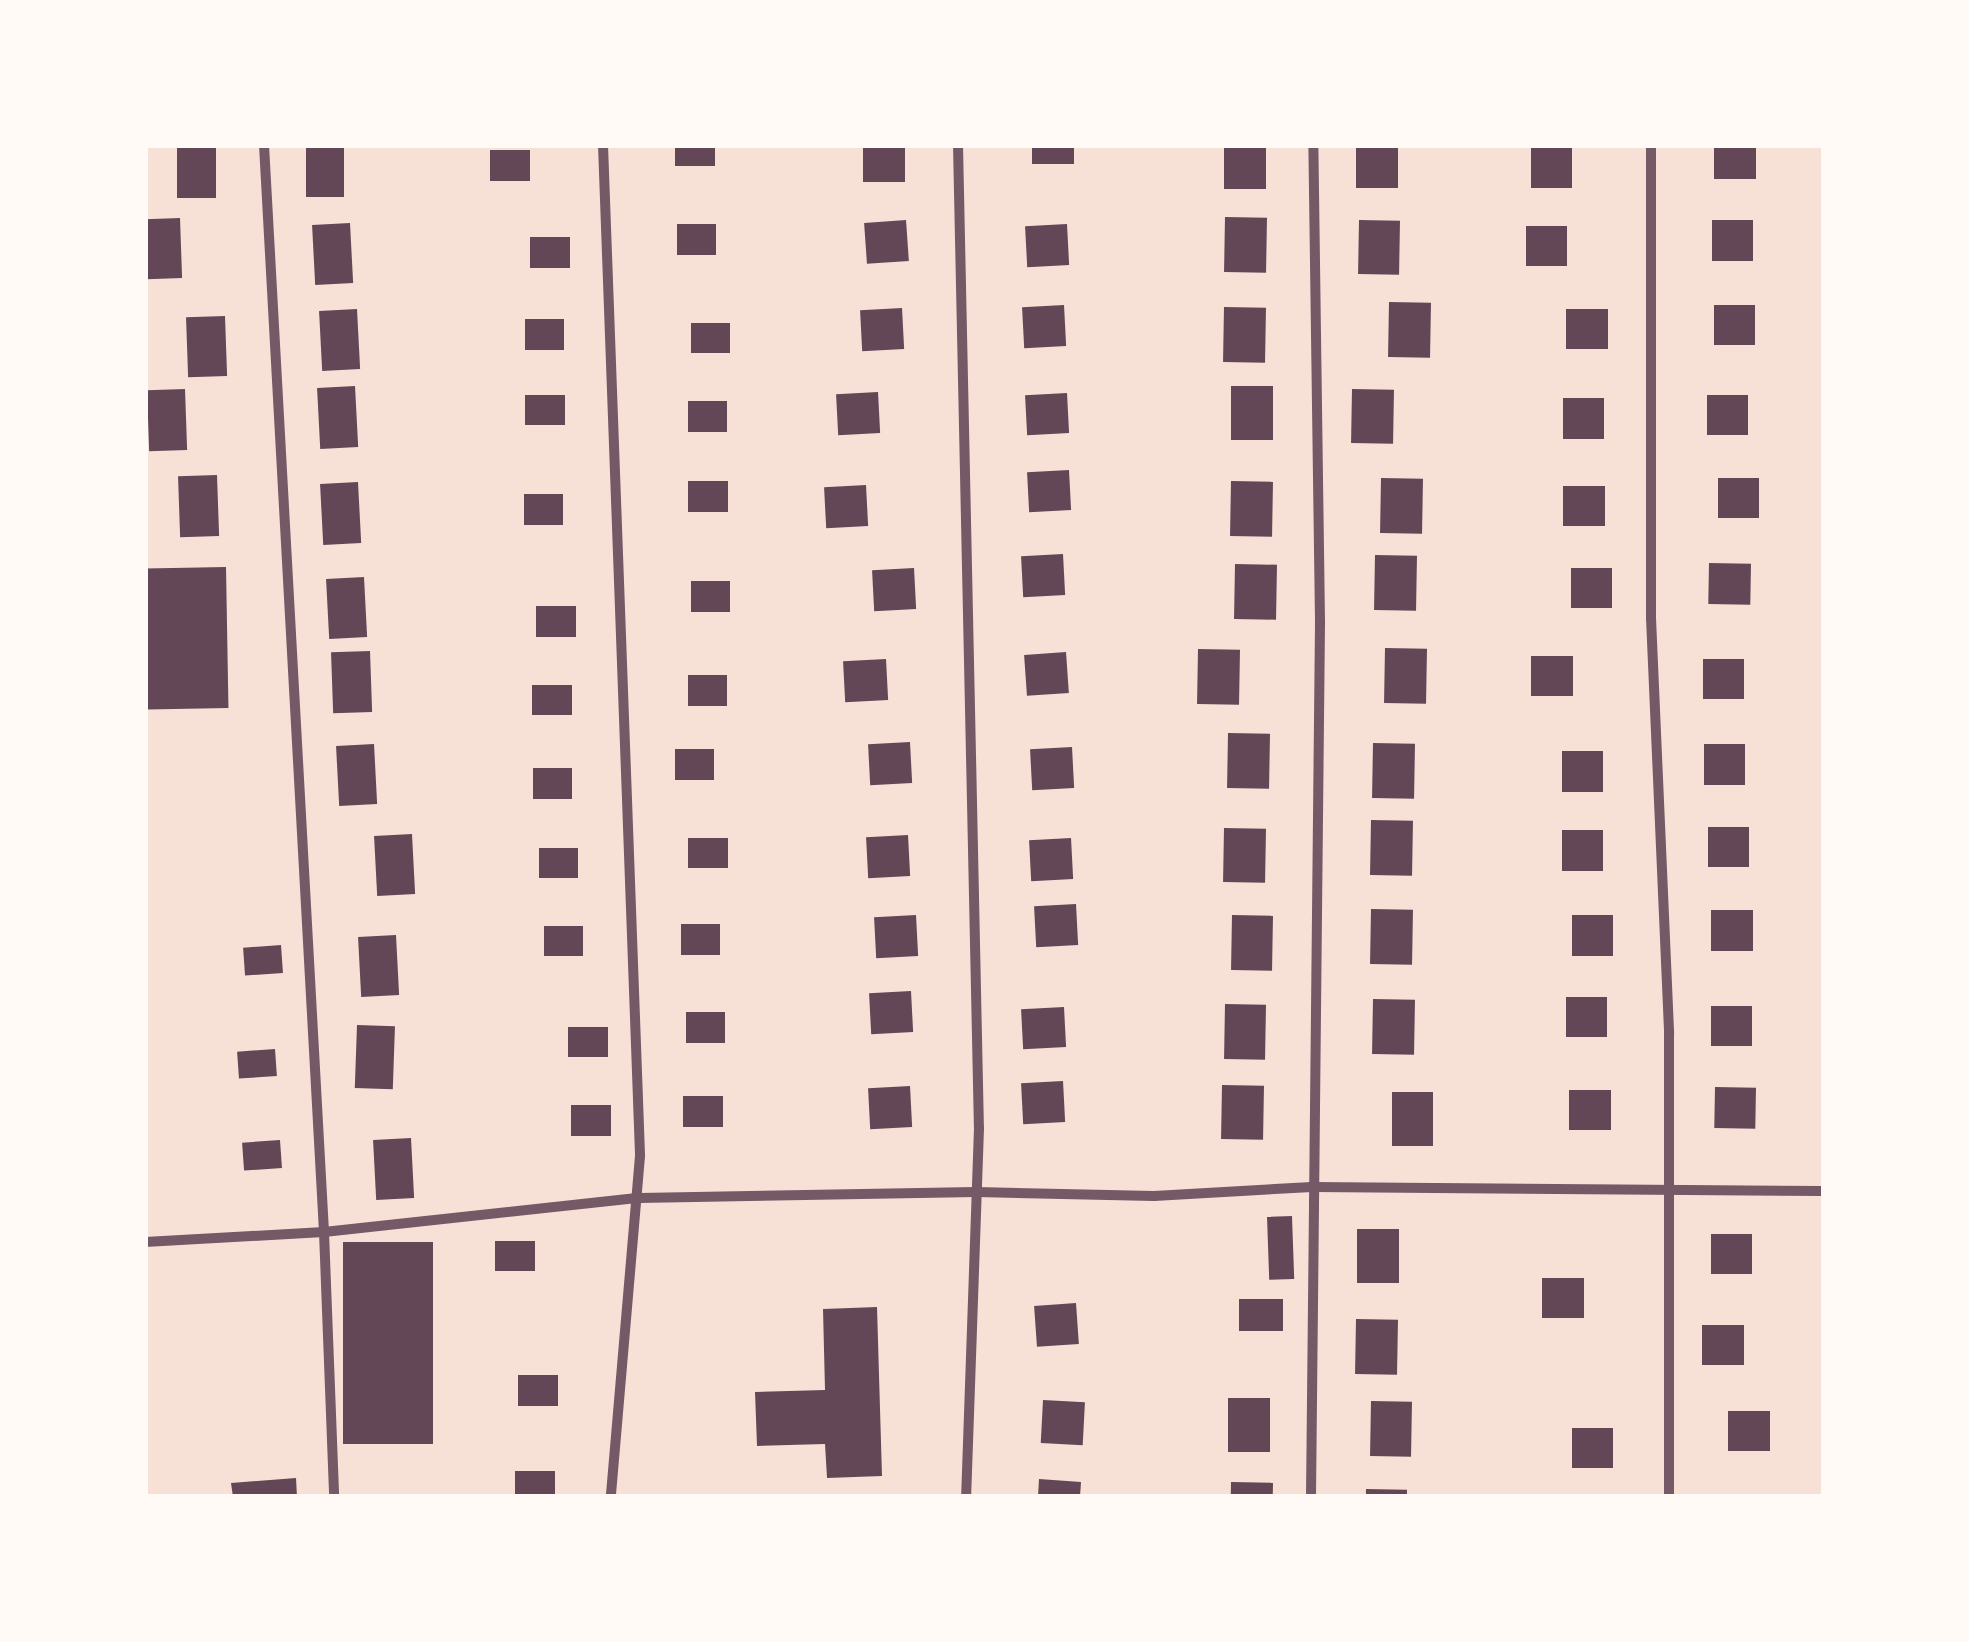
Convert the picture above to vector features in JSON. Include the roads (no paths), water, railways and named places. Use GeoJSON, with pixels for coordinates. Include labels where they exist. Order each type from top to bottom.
{"type":"FeatureCollection","features":[{"type":"Feature","properties":{"kind":"street"},"geometry":{"type":"LineString","coordinates":[[264,145],[324,1232],[334,1497]]}},
{"type":"Feature","properties":{"kind":"street"},"geometry":{"type":"LineString","coordinates":[[603,145],[637,1013],[638,1198],[611,1497]]}},
{"type":"Feature","properties":{"kind":"street"},"geometry":{"type":"LineString","coordinates":[[958,145],[979,1128],[966,1497]]}},
{"type":"Feature","properties":{"kind":"street"},"geometry":{"type":"LineString","coordinates":[[1310,1497],[1320,621],[1313,145]]}},
{"type":"Feature","properties":{"kind":"street"},"geometry":{"type":"LineString","coordinates":[[1650,145],[1650,618],[1669,1034],[1668,1497]]}},
{"type":"Feature","properties":{"kind":"street"},"geometry":{"type":"LineString","coordinates":[[145,1242],[324,1232],[638,1198],[976,1192],[1154,1196],[1312,1187],[1824,1191]]}}]}
